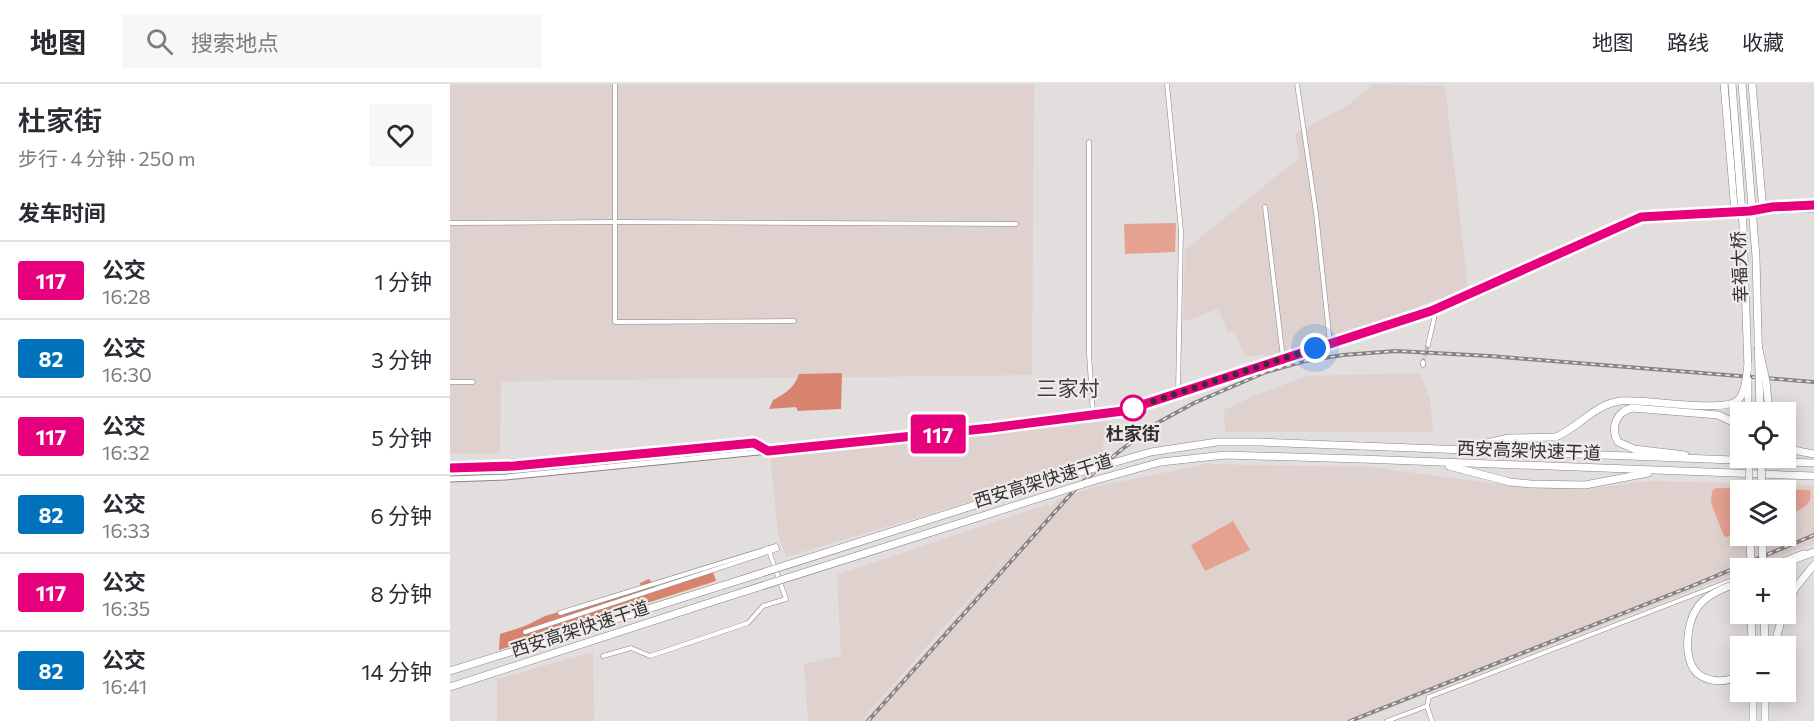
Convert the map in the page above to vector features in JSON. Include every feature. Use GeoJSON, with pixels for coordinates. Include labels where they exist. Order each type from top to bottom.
{"type":"FeatureCollection","features":[{"type":"Feature","properties":{"kind":"main road"},"geometry":{"type":"LineString","coordinates":[[1724,84],[1734,212]]}},
{"type":"Feature","properties":{"kind":"main road","name":"幸福大桥"},"geometry":{"type":"LineString","coordinates":[[1732,84],[1743,226],[1748,402]]}},
{"type":"Feature","properties":{"kind":"main road","name":"幸福大桥"},"geometry":{"type":"LineString","coordinates":[[1742,84],[1754,226],[1760,402]]}},
{"type":"Feature","properties":{"kind":"main road"},"geometry":{"type":"LineString","coordinates":[[1752,84],[1763,210]]}},
{"type":"Feature","properties":{"kind":"main road"},"geometry":{"type":"LineString","coordinates":[[1758,345],[1768,402]]}},
{"type":"Feature","properties":{"kind":"main road"},"geometry":{"type":"LineString","coordinates":[[1455,450],[1509,438],[1556,437],[1594,411],[1618,401],[1697,405],[1733,403],[1738,400],[1743,391],[1748,365]]}},
{"type":"Feature","properties":{"kind":"main road"},"geometry":{"type":"LineString","coordinates":[[1727,460],[1634,449],[1618,442],[1614,432],[1619,416],[1623,411],[1632,408],[1718,415],[1730,421]]}},
{"type":"Feature","properties":{"kind":"main road","name":"西安高架快速干道"},"geometry":{"type":"LineString","coordinates":[[450,672],[1060,478],[1151,452],[1198,444],[1227,442],[1361,446],[1727,460]]}},
{"type":"Feature","properties":{"kind":"main road"},"geometry":{"type":"LineString","coordinates":[[1796,450],[1814,454]]}},
{"type":"Feature","properties":{"kind":"main road","name":"西安高架快速干道"},"geometry":{"type":"LineString","coordinates":[[450,687],[1096,480],[1182,459],[1225,455],[1814,476]]}},
{"type":"Feature","properties":{"kind":"main road"},"geometry":{"type":"LineString","coordinates":[[1432,462],[1510,482],[1531,484],[1585,485],[1656,471]]}},
{"type":"Feature","properties":{"kind":"main road","name":"西安高架快速干道"},"geometry":{"type":"LineString","coordinates":[[1796,462],[1814,463]]}},
{"type":"Feature","properties":{"kind":"main road"},"geometry":{"type":"LineString","coordinates":[[1796,559],[1814,552]]}},
{"type":"Feature","properties":{"kind":"main road"},"geometry":{"type":"LineString","coordinates":[[1796,587],[1814,565]]}},
{"type":"Feature","properties":{"kind":"main road"},"geometry":{"type":"LineString","coordinates":[[1730,587],[1703,601],[1694,614],[1688,639],[1690,663],[1696,672],[1720,682],[1730,680]]}},
{"type":"Feature","properties":{"kind":"main road"},"geometry":{"type":"LineString","coordinates":[[1753,702],[1753,721]]}},
{"type":"Feature","properties":{"kind":"main road"},"geometry":{"type":"LineString","coordinates":[[1765,721],[1766,702]]}},
{"type":"Feature","properties":{"kind":"street"},"geometry":{"type":"LineString","coordinates":[[615,84],[615,322],[794,321]]}},
{"type":"Feature","properties":{"kind":"street"},"geometry":{"type":"LineString","coordinates":[[1167,84],[1181,231],[1178,393]]}},
{"type":"Feature","properties":{"kind":"street"},"geometry":{"type":"LineString","coordinates":[[1297,84],[1316,213],[1330,343]]}},
{"type":"Feature","properties":{"kind":"street"},"geometry":{"type":"LineString","coordinates":[[1089,142],[1089,354],[1093,415]]}},
{"type":"Feature","properties":{"kind":"street"},"geometry":{"type":"LineString","coordinates":[[450,478],[506,477],[768,451],[991,428],[1123,411],[1434,310],[1641,217],[1814,205]]}},
{"type":"Feature","properties":{"kind":"street"},"geometry":{"type":"LineString","coordinates":[[1265,207],[1283,358]]}},
{"type":"Feature","properties":{"kind":"street"},"geometry":{"type":"LineString","coordinates":[[1763,210],[1814,210]]}},
{"type":"Feature","properties":{"kind":"street"},"geometry":{"type":"LineString","coordinates":[[450,223],[1016,224]]}},
{"type":"Feature","properties":{"kind":"street"},"geometry":{"type":"LineString","coordinates":[[1428,345],[1434,310]]}},
{"type":"Feature","properties":{"kind":"street"},"geometry":{"type":"LineString","coordinates":[[450,382],[473,382]]}},
{"type":"Feature","properties":{"kind":"street"},"geometry":{"type":"LineString","coordinates":[[450,468],[514,466],[754,443],[768,451]]}},
{"type":"Feature","properties":{"kind":"street"},"geometry":{"type":"LineString","coordinates":[[714,447],[714,456]]}},
{"type":"Feature","properties":{"kind":"street"},"geometry":{"type":"LineString","coordinates":[[525,632],[776,547]]}},
{"type":"Feature","properties":{"kind":"street"},"geometry":{"type":"LineString","coordinates":[[560,614],[768,550]]}},
{"type":"Feature","properties":{"kind":"street"},"geometry":{"type":"LineString","coordinates":[[603,656],[631,648],[650,656],[748,622],[763,606],[786,599],[768,550]]}},
{"type":"Feature","properties":{"kind":"street"},"geometry":{"type":"LineString","coordinates":[[1788,558],[1804,552]]}},
{"type":"Feature","properties":{"kind":"street"},"geometry":{"type":"LineString","coordinates":[[1432,721],[1427,706],[1429,697],[1730,580]]}},
{"type":"Feature","properties":{"kind":"street"},"geometry":{"type":"LineString","coordinates":[[1387,721],[1427,706]]}},
{"type":"Feature","properties":{"kind":"shaded area"},"geometry":{"type":"Polygon","coordinates":[[[450,84],[1034,84],[1032,375],[501,381],[500,453],[450,453],[450,84]]]}},
{"type":"Feature","properties":{"kind":"shaded area"},"geometry":{"type":"Polygon","coordinates":[[[1374,84],[1445,86],[1468,288],[1377,322],[1271,355],[1245,356],[1234,331],[1228,333],[1218,309],[1183,322],[1185,250],[1299,158],[1295,134],[1348,105],[1374,84]]]}},
{"type":"Feature","properties":{"kind":"shaded area"},"geometry":{"type":"Polygon","coordinates":[[[1176,223],[1175,252],[1125,254],[1124,224],[1176,223]]]}},
{"type":"Feature","properties":{"kind":"shaded area"},"geometry":{"type":"Polygon","coordinates":[[[842,373],[841,409],[798,411],[796,407],[769,409],[773,400],[792,386],[799,374],[842,373]]]}},
{"type":"Feature","properties":{"kind":"shaded area"},"geometry":{"type":"Polygon","coordinates":[[[1420,373],[1430,399],[1433,432],[1225,432],[1224,410],[1258,394],[1308,376],[1420,373]]]}},
{"type":"Feature","properties":{"kind":"shaded area"},"geometry":{"type":"Polygon","coordinates":[[[1110,421],[1113,435],[1103,436],[1104,456],[1092,465],[786,557],[778,535],[770,452],[1110,421]]]}},
{"type":"Feature","properties":{"kind":"shaded area"},"geometry":{"type":"Polygon","coordinates":[[[1206,464],[1370,467],[1490,483],[1593,488],[1651,481],[1730,483],[1730,546],[1796,546],[1796,485],[1814,485],[1814,543],[1775,558],[1730,558],[1730,576],[1357,721],[863,721],[933,644],[1042,516],[861,721],[808,721],[804,664],[841,656],[837,575],[1048,504],[1050,508],[1058,499],[1099,486],[1206,464]]]}},
{"type":"Feature","properties":{"kind":"shaded area"},"geometry":{"type":"Polygon","coordinates":[[[1716,488],[1730,488],[1730,536],[1727,537],[1724,536],[1711,503],[1712,491],[1716,488]]]}},
{"type":"Feature","properties":{"kind":"shaded area"},"geometry":{"type":"Polygon","coordinates":[[[1796,490],[1810,490],[1811,496],[1804,507],[1796,511],[1796,490]]]}},
{"type":"Feature","properties":{"kind":"shaded area"},"geometry":{"type":"Polygon","coordinates":[[[1233,521],[1250,550],[1205,571],[1191,545],[1233,521]]]}},
{"type":"Feature","properties":{"kind":"shaded area"},"geometry":{"type":"Polygon","coordinates":[[[712,569],[716,581],[499,650],[500,634],[525,626],[545,616],[641,588],[640,583],[649,579],[657,589],[712,569]]]}},
{"type":"Feature","properties":{"kind":"shaded area"},"geometry":{"type":"Polygon","coordinates":[[[593,652],[594,721],[497,721],[497,679],[593,652]]]}},
{"type":"Feature","properties":{"kind":"tunnel"},"geometry":{"type":"LineString","coordinates":[[1423,362],[1428,345]]}},
{"type":"Feature","properties":{"kind":"railway"},"geometry":{"type":"LineString","coordinates":[[868,721],[1079,485],[1159,422],[1194,403],[1266,372],[1305,361],[1343,355],[1396,351],[1490,356],[1814,382]]}},
{"type":"Feature","properties":{"kind":"railway"},"geometry":{"type":"LineString","coordinates":[[1350,721],[1692,586],[1814,535]]}},
{"type":"Feature","properties":{"kind":"bus line","name":"117"},"geometry":{"type":"LineString","coordinates":[[450,468],[514,466],[754,443],[768,451],[991,428],[1123,411],[1431,311],[1641,217],[1814,205]]}},
{"type":"Feature","properties":{"kind":"place","name":"杜家街"},"geometry":{"type":"Point","coordinates":[1133,408]}},
{"type":"Feature","properties":{"kind":"district","name":"三家村"},"geometry":{"type":"Point","coordinates":[1068,389]}},
{"type":"Feature","properties":{"kind":"route"},"geometry":{"type":"LineString","coordinates":[[1133,408],[1315,348]]}}]}
